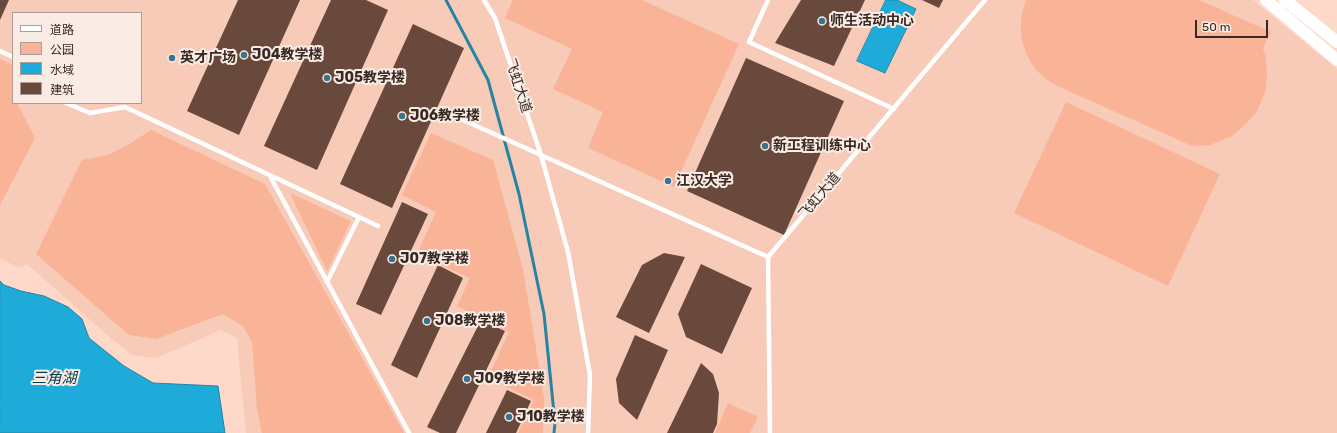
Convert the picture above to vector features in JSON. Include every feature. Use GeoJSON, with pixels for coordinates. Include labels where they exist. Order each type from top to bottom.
{"type":"FeatureCollection","features":[{"type":"Feature","properties":{"kind":"main road"},"geometry":{"type":"LineString","coordinates":[[1266,0],[1337,60]]}},
{"type":"Feature","properties":{"kind":"main road"},"geometry":{"type":"LineString","coordinates":[[1285,0],[1337,42]]}},
{"type":"Feature","properties":{"kind":"lane","name":"飞虹大道"},"geometry":{"type":"LineString","coordinates":[[484,0],[495,18],[541,154],[568,252],[590,375],[588,433]]}},
{"type":"Feature","properties":{"kind":"lane"},"geometry":{"type":"LineString","coordinates":[[768,0],[749,42],[894,108]]}},
{"type":"Feature","properties":{"kind":"lane","name":"飞虹大道"},"geometry":{"type":"LineString","coordinates":[[768,257],[985,0]]}},
{"type":"Feature","properties":{"kind":"lane"},"geometry":{"type":"LineString","coordinates":[[0,51],[12,57]]}},
{"type":"Feature","properties":{"kind":"lane"},"geometry":{"type":"LineString","coordinates":[[68,104],[90,113],[125,107],[378,226]]}},
{"type":"Feature","properties":{"kind":"lane"},"geometry":{"type":"LineString","coordinates":[[452,115],[768,257],[770,433]]}},
{"type":"Feature","properties":{"kind":"lane"},"geometry":{"type":"LineString","coordinates":[[270,176],[409,433]]}},
{"type":"Feature","properties":{"kind":"lane"},"geometry":{"type":"LineString","coordinates":[[327,282],[359,217]]}},
{"type":"Feature","properties":{"kind":"shaded area","name":"江汉大学"},"geometry":{"type":"Polygon","coordinates":[[[0,0],[1253,0],[1337,69],[1337,433],[246,433],[237,338],[221,330],[156,358],[132,355],[28,265],[17,267],[0,258],[0,0]]]}},
{"type":"Feature","properties":{"kind":"green space"},"geometry":{"type":"Polygon","coordinates":[[[513,0],[642,0],[739,44],[674,187],[588,148],[603,112],[553,89],[572,49],[505,18],[513,0]]]}},
{"type":"Feature","properties":{"kind":"green space"},"geometry":{"type":"Polygon","coordinates":[[[1026,0],[1199,0],[1271,32],[1263,48],[1266,59],[1267,77],[1265,93],[1257,111],[1247,123],[1232,136],[1210,145],[1192,146],[1057,86],[1036,70],[1026,53],[1021,31],[1023,8],[1026,0]]]}},
{"type":"Feature","properties":{"kind":"green space"},"geometry":{"type":"Polygon","coordinates":[[[0,59],[12,65],[12,104],[18,104],[35,138],[0,205],[0,59]]]}},
{"type":"Feature","properties":{"kind":"green space"},"geometry":{"type":"Polygon","coordinates":[[[1066,102],[1220,174],[1168,286],[1014,213],[1066,102]]]}},
{"type":"Feature","properties":{"kind":"green space"},"geometry":{"type":"Polygon","coordinates":[[[151,130],[265,184],[404,433],[262,433],[257,409],[252,342],[243,326],[223,314],[156,339],[129,335],[36,254],[82,160],[108,155],[151,130]]]}},
{"type":"Feature","properties":{"kind":"green space"},"geometry":{"type":"Polygon","coordinates":[[[431,133],[493,160],[523,269],[544,398],[543,433],[518,433],[534,400],[488,378],[509,332],[457,306],[470,278],[417,254],[436,212],[402,195],[431,133]]]}},
{"type":"Feature","properties":{"kind":"green space"},"geometry":{"type":"Polygon","coordinates":[[[290,193],[351,221],[327,271],[290,193]]]}},
{"type":"Feature","properties":{"kind":"green space"},"geometry":{"type":"Polygon","coordinates":[[[728,403],[758,417],[750,433],[715,433],[728,403]]]}},
{"type":"Feature","properties":{"kind":"water"},"geometry":{"type":"Polygon","coordinates":[[[886,0],[897,0],[916,9],[885,73],[857,61],[886,0]]]}},
{"type":"Feature","properties":{"kind":"water","name":"三角湖"},"geometry":{"type":"Polygon","coordinates":[[[0,281],[4,285],[21,291],[44,296],[68,307],[82,319],[89,338],[124,366],[153,383],[218,386],[225,433],[0,433],[0,281]]]}},
{"type":"Feature","properties":{"kind":"building"},"geometry":{"type":"Polygon","coordinates":[[[0,0],[9,0],[0,20],[0,0]]]}},
{"type":"Feature","properties":{"kind":"building","name":"J04教学楼"},"geometry":{"type":"Polygon","coordinates":[[[238,0],[300,0],[239,135],[187,111],[238,0]]]}},
{"type":"Feature","properties":{"kind":"building","name":"J05教学楼"},"geometry":{"type":"Polygon","coordinates":[[[331,0],[366,0],[388,10],[317,170],[264,146],[331,0]]]}},
{"type":"Feature","properties":{"kind":"building","name":"师生活动中心"},"geometry":{"type":"Polygon","coordinates":[[[801,0],[865,0],[834,66],[775,43],[801,0]]]}},
{"type":"Feature","properties":{"kind":"building"},"geometry":{"type":"Polygon","coordinates":[[[922,0],[943,0],[939,8],[922,0]]]}},
{"type":"Feature","properties":{"kind":"building","name":"J06教学楼"},"geometry":{"type":"Polygon","coordinates":[[[413,24],[464,48],[392,208],[340,184],[413,24]]]}},
{"type":"Feature","properties":{"kind":"building","name":"新工程训练中心"},"geometry":{"type":"Polygon","coordinates":[[[746,58],[844,101],[784,235],[687,191],[746,58]]]}},
{"type":"Feature","properties":{"kind":"building","name":"J07教学楼"},"geometry":{"type":"Polygon","coordinates":[[[402,202],[428,214],[381,315],[356,304],[402,202]]]}},
{"type":"Feature","properties":{"kind":"building"},"geometry":{"type":"Polygon","coordinates":[[[664,253],[685,257],[649,333],[616,317],[642,265],[664,253]]]}},
{"type":"Feature","properties":{"kind":"building"},"geometry":{"type":"Polygon","coordinates":[[[701,264],[752,288],[722,354],[686,337],[678,314],[701,264]]]}},
{"type":"Feature","properties":{"kind":"building","name":"J08教学楼"},"geometry":{"type":"Polygon","coordinates":[[[438,265],[463,278],[417,378],[391,365],[438,265]]]}},
{"type":"Feature","properties":{"kind":"building","name":"J09教学楼"},"geometry":{"type":"Polygon","coordinates":[[[481,320],[505,331],[456,433],[440,433],[427,427],[481,320]]]}},
{"type":"Feature","properties":{"kind":"building"},"geometry":{"type":"Polygon","coordinates":[[[635,335],[668,350],[637,420],[619,403],[616,379],[635,335]]]}},
{"type":"Feature","properties":{"kind":"building"},"geometry":{"type":"Polygon","coordinates":[[[701,363],[713,374],[719,393],[717,424],[713,433],[667,433],[701,363]]]}},
{"type":"Feature","properties":{"kind":"building","name":"J10教学楼"},"geometry":{"type":"Polygon","coordinates":[[[507,390],[531,401],[516,433],[486,433],[507,390]]]}},
{"type":"Feature","properties":{"kind":"waterway"},"geometry":{"type":"LineString","coordinates":[[446,0],[488,80],[519,194],[544,314],[555,423],[554,433]]}},
{"type":"Feature","properties":{"kind":"place","name":"师生活动中心"},"geometry":{"type":"Point","coordinates":[822,21]}},
{"type":"Feature","properties":{"kind":"place","name":"J04教学楼"},"geometry":{"type":"Point","coordinates":[244,55]}},
{"type":"Feature","properties":{"kind":"place","name":"英才广场"},"geometry":{"type":"Point","coordinates":[172,58]}},
{"type":"Feature","properties":{"kind":"place","name":"J05教学楼"},"geometry":{"type":"Point","coordinates":[327,78]}},
{"type":"Feature","properties":{"kind":"place","name":"J06教学楼"},"geometry":{"type":"Point","coordinates":[402,116]}},
{"type":"Feature","properties":{"kind":"place","name":"新工程训练中心"},"geometry":{"type":"Point","coordinates":[765,146]}},
{"type":"Feature","properties":{"kind":"place","name":"江汉大学"},"geometry":{"type":"Point","coordinates":[668,181]}},
{"type":"Feature","properties":{"kind":"place","name":"J07教学楼"},"geometry":{"type":"Point","coordinates":[392,259]}},
{"type":"Feature","properties":{"kind":"place","name":"J08教学楼"},"geometry":{"type":"Point","coordinates":[427,321]}},
{"type":"Feature","properties":{"kind":"place","name":"J09教学楼"},"geometry":{"type":"Point","coordinates":[467,379]}},
{"type":"Feature","properties":{"kind":"place","name":"J10教学楼"},"geometry":{"type":"Point","coordinates":[509,417]}}]}
